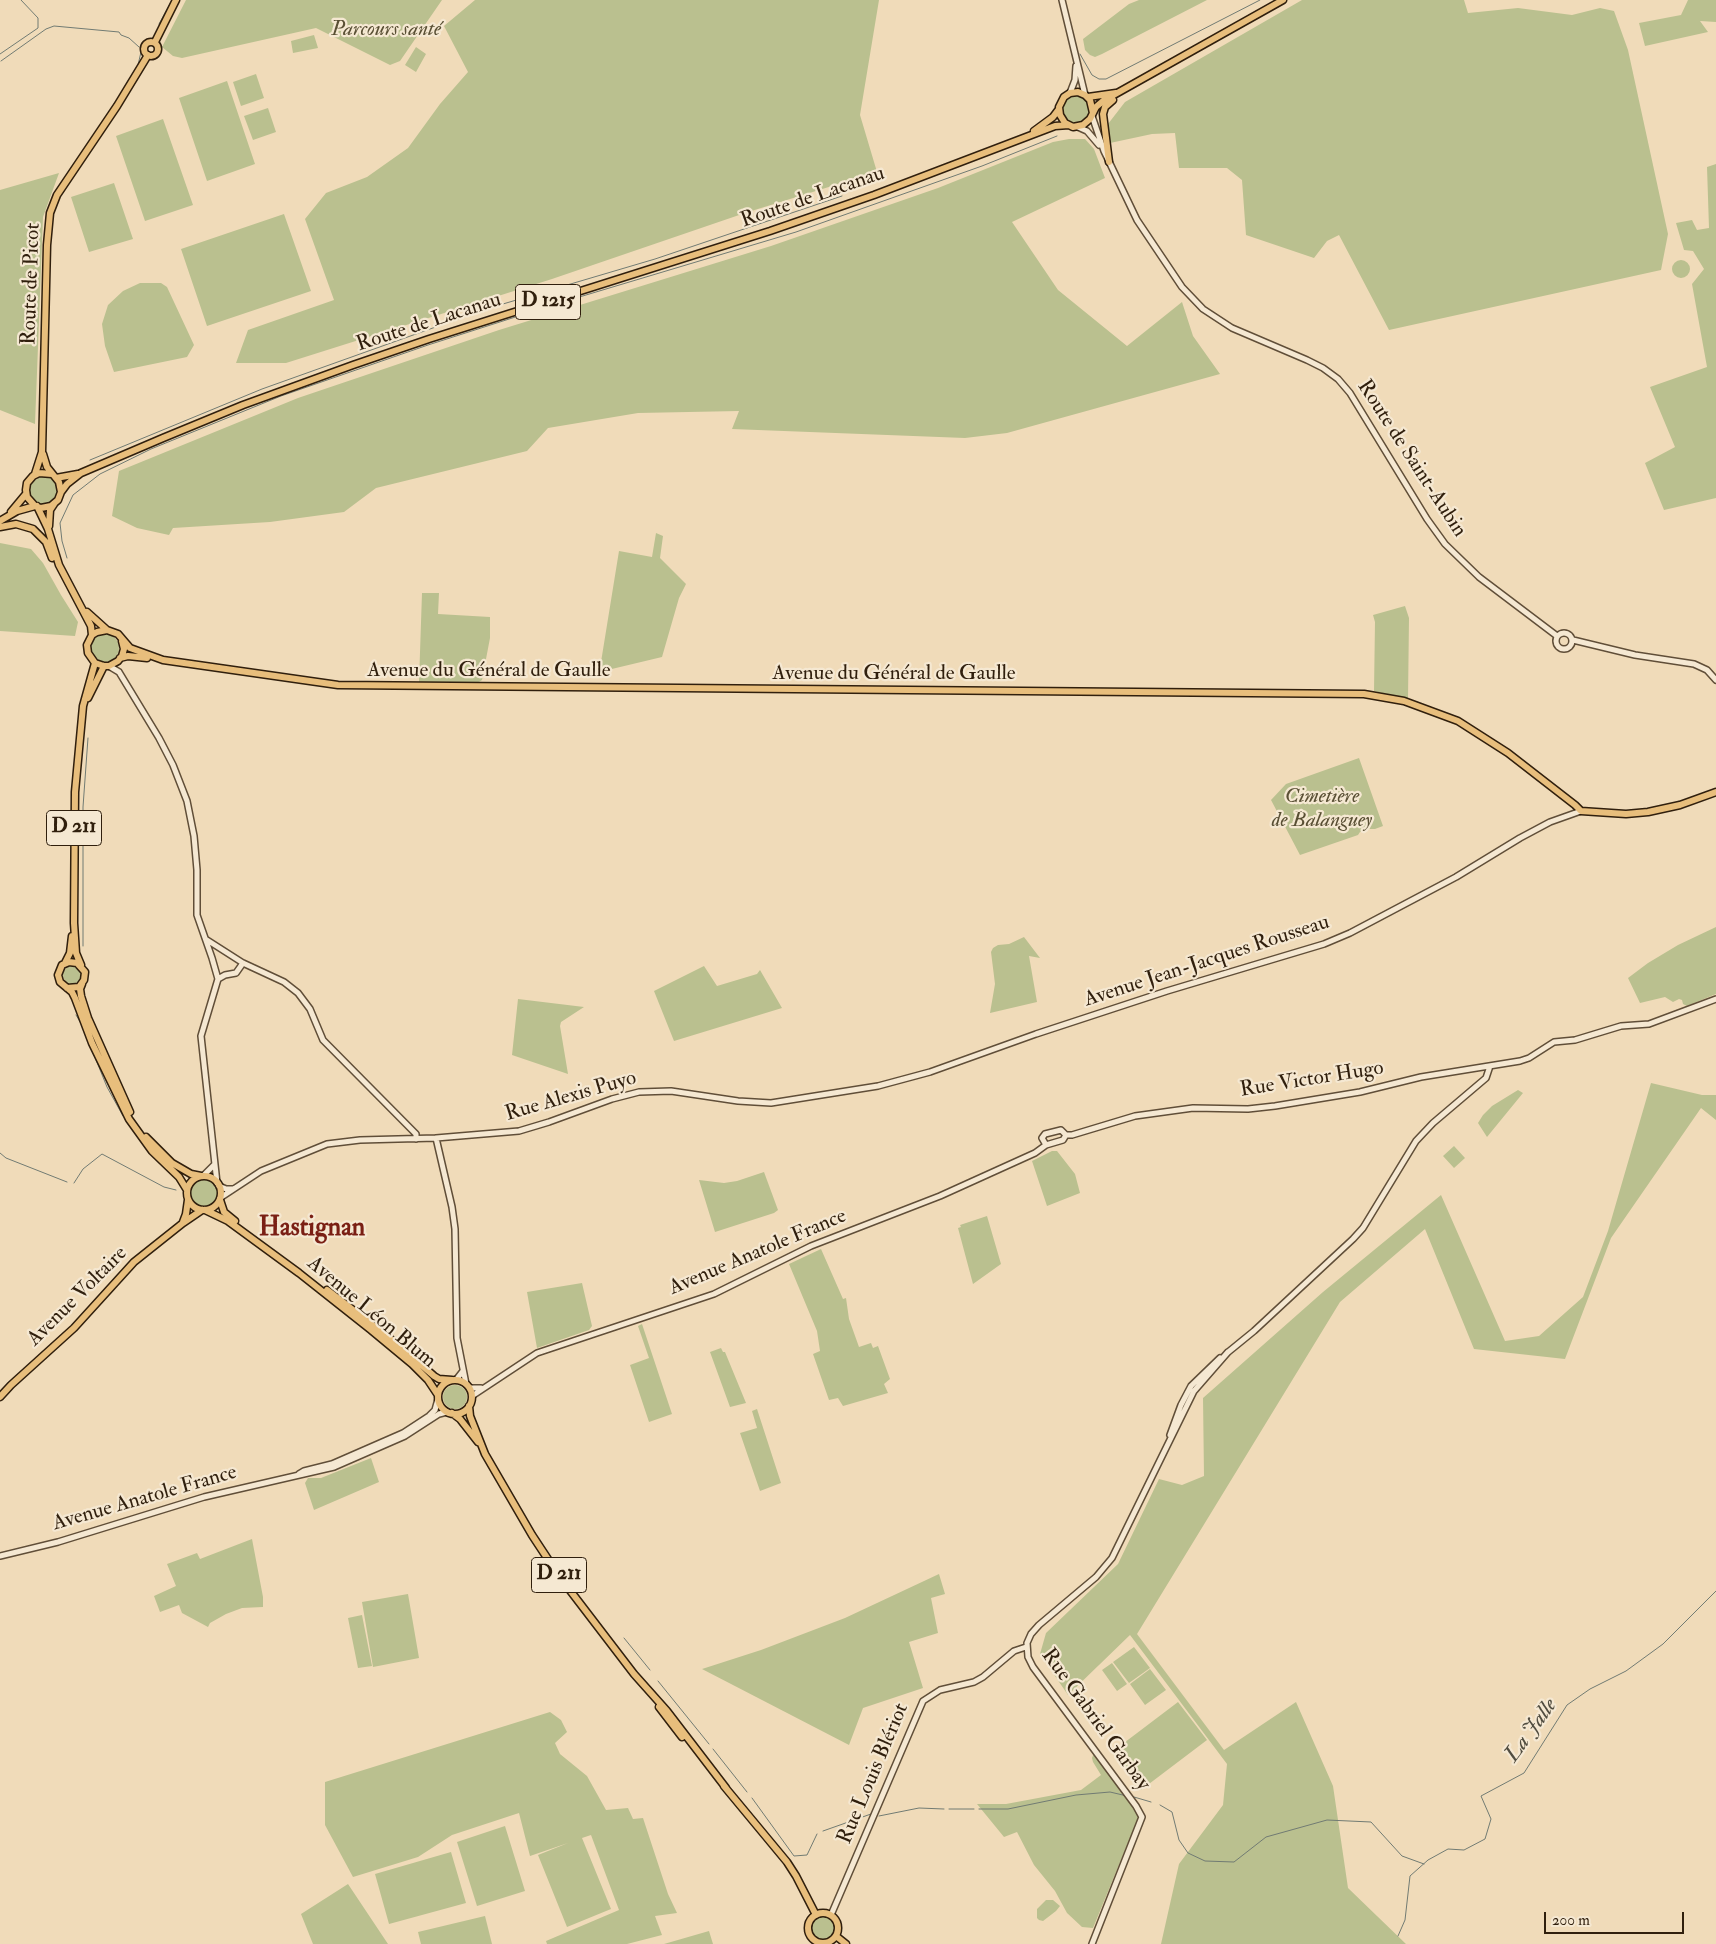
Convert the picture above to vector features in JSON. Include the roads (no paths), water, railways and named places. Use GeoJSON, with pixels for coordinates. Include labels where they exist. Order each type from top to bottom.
{"type":"FeatureCollection","features":[{"type":"Feature","properties":{"kind":"main road"},"geometry":{"type":"LineString","coordinates":[[155,42],[176,0]]}},
{"type":"Feature","properties":{"kind":"main road"},"geometry":{"type":"LineString","coordinates":[[1078,127],[1087,123],[1100,104],[1117,93],[1282,0]]}},
{"type":"Feature","properties":{"kind":"main road"},"geometry":{"type":"LineString","coordinates":[[150,41],[155,42],[158,48],[157,52],[154,55],[148,55],[144,50],[145,45],[150,41]]}},
{"type":"Feature","properties":{"kind":"main road","name":"Route de Picot"},"geometry":{"type":"LineString","coordinates":[[35,474],[42,452],[47,245],[50,213],[58,195],[117,106],[148,55]]}},
{"type":"Feature","properties":{"kind":"main road"},"geometry":{"type":"LineString","coordinates":[[1109,162],[1103,110],[1108,104],[1155,72]]}},
{"type":"Feature","properties":{"kind":"main road"},"geometry":{"type":"LineString","coordinates":[[1070,93],[1078,92],[1086,96],[1092,104],[1092,115]]}},
{"type":"Feature","properties":{"kind":"main road","name":"Route de Lacanau"},"geometry":{"type":"LineString","coordinates":[[1018,140],[1047,122],[1059,109],[1061,101],[1070,93]]}},
{"type":"Feature","properties":{"kind":"main road"},"geometry":{"type":"LineString","coordinates":[[1086,96],[1117,93]]}},
{"type":"Feature","properties":{"kind":"main road"},"geometry":{"type":"LineString","coordinates":[[1059,109],[1062,119],[1069,125]]}},
{"type":"Feature","properties":{"kind":"main road","name":"Route de Lacanau"},"geometry":{"type":"LineString","coordinates":[[81,474],[243,405],[362,362],[770,231],[874,195],[1055,126],[1069,125],[1078,127]]}},
{"type":"Feature","properties":{"kind":"main road","name":"Route de Picot"},"geometry":{"type":"LineString","coordinates":[[42,452],[46,467],[54,476]]}},
{"type":"Feature","properties":{"kind":"main road"},"geometry":{"type":"LineString","coordinates":[[48,530],[50,510],[55,504],[61,492],[59,482],[54,476],[44,472],[35,474],[27,483],[26,494],[30,502],[36,506],[46,508],[55,504]]}},
{"type":"Feature","properties":{"kind":"main road","name":"D 1215"},"geometry":{"type":"LineString","coordinates":[[54,476],[81,474]]}},
{"type":"Feature","properties":{"kind":"main road","name":"D 1215"},"geometry":{"type":"LineString","coordinates":[[61,492],[67,484],[81,474]]}},
{"type":"Feature","properties":{"kind":"main road"},"geometry":{"type":"LineString","coordinates":[[6,517],[26,494]]}},
{"type":"Feature","properties":{"kind":"main road"},"geometry":{"type":"LineString","coordinates":[[0,521],[36,506]]}},
{"type":"Feature","properties":{"kind":"main road"},"geometry":{"type":"LineString","coordinates":[[36,506],[48,530],[59,566],[69,587]]}},
{"type":"Feature","properties":{"kind":"main road"},"geometry":{"type":"LineString","coordinates":[[0,527],[16,524],[24,525],[33,529],[46,542],[55,567],[78,601],[91,626],[92,635]]}},
{"type":"Feature","properties":{"kind":"main road"},"geometry":{"type":"LineString","coordinates":[[78,601],[97,622],[106,630],[118,634],[122,641],[124,649],[119,660],[107,666],[95,663],[89,657],[87,649],[92,635],[106,630]]}},
{"type":"Feature","properties":{"kind":"main road","name":"Avenue du Général de Gaulle"},"geometry":{"type":"LineString","coordinates":[[122,641],[130,648],[164,660]]}},
{"type":"Feature","properties":{"kind":"main road","name":"Avenue du Général de Gaulle"},"geometry":{"type":"LineString","coordinates":[[119,660],[125,656],[136,656],[338,686],[1364,694],[1404,701],[1458,721],[1508,754],[1575,804],[1581,811]]}},
{"type":"Feature","properties":{"kind":"main road","name":"D 211"},"geometry":{"type":"LineString","coordinates":[[81,965],[76,953],[74,922],[75,792],[79,733],[84,698],[95,663]]}},
{"type":"Feature","properties":{"kind":"main road","name":"D 211"},"geometry":{"type":"LineString","coordinates":[[79,733],[88,699],[107,666]]}},
{"type":"Feature","properties":{"kind":"main road"},"geometry":{"type":"LineString","coordinates":[[1581,811],[1626,814],[1648,812],[1680,805],[1716,792]]}},
{"type":"Feature","properties":{"kind":"main road","name":"D 211"},"geometry":{"type":"LineString","coordinates":[[66,963],[70,952],[74,922]]}},
{"type":"Feature","properties":{"kind":"main road"},"geometry":{"type":"LineString","coordinates":[[183,1223],[188,1200],[184,1182],[152,1151],[129,1119],[92,1043],[75,998],[60,982],[58,974],[66,963],[73,962],[81,965],[85,976],[80,989],[81,996],[95,1038],[133,1118],[144,1135],[165,1158],[184,1171],[209,1177],[218,1185],[220,1199],[214,1207],[204,1210],[194,1207],[188,1200]]}},
{"type":"Feature","properties":{"kind":"main road"},"geometry":{"type":"LineString","coordinates":[[67,988],[75,988],[82,984]]}},
{"type":"Feature","properties":{"kind":"main road"},"geometry":{"type":"LineString","coordinates":[[187,1190],[192,1181],[202,1176]]}},
{"type":"Feature","properties":{"kind":"main road","name":"Avenue Léon Blum"},"geometry":{"type":"LineString","coordinates":[[220,1199],[220,1204],[227,1215],[358,1314],[434,1376],[439,1379],[454,1380]]}},
{"type":"Feature","properties":{"kind":"main road","name":"Avenue Léon Blum"},"geometry":{"type":"LineString","coordinates":[[204,1210],[228,1221],[299,1273],[371,1330],[412,1364],[428,1380],[438,1397]]}},
{"type":"Feature","properties":{"kind":"main road","name":"Avenue Voltaire"},"geometry":{"type":"LineString","coordinates":[[0,1397],[10,1385],[74,1328],[134,1262],[183,1223],[204,1210]]}},
{"type":"Feature","properties":{"kind":"main road"},"geometry":{"type":"LineString","coordinates":[[454,1380],[468,1386],[472,1396],[469,1406],[462,1412],[450,1413],[443,1409],[438,1397],[442,1385],[454,1380]]}},
{"type":"Feature","properties":{"kind":"main road","name":"D 211"},"geometry":{"type":"LineString","coordinates":[[469,1406],[470,1416],[479,1443]]}},
{"type":"Feature","properties":{"kind":"main road","name":"D 211"},"geometry":{"type":"LineString","coordinates":[[450,1413],[460,1419],[479,1443],[528,1528],[559,1576],[653,1697],[663,1714],[787,1862],[816,1914]]}},
{"type":"Feature","properties":{"kind":"main road"},"geometry":{"type":"LineString","coordinates":[[826,1913],[831,1915],[838,1922],[836,1936],[825,1944],[816,1942],[809,1934],[808,1924],[816,1914],[826,1913]]}},
{"type":"Feature","properties":{"kind":"main road"},"geometry":{"type":"LineString","coordinates":[[836,1936],[846,1944]]}},
{"type":"Feature","properties":{"kind":"street"},"geometry":{"type":"LineString","coordinates":[[1062,0],[1086,96]]}},
{"type":"Feature","properties":{"kind":"street"},"geometry":{"type":"LineString","coordinates":[[1070,93],[1075,80],[1076,61]]}},
{"type":"Feature","properties":{"kind":"street"},"geometry":{"type":"LineString","coordinates":[[1092,115],[1104,152]]}},
{"type":"Feature","properties":{"kind":"street"},"geometry":{"type":"LineString","coordinates":[[1078,127],[1093,136],[1104,152]]}},
{"type":"Feature","properties":{"kind":"street","name":"Route de Saint-Aubin"},"geometry":{"type":"LineString","coordinates":[[1104,152],[1145,234],[1191,297],[1204,309],[1232,328],[1328,372],[1349,391],[1427,519],[1453,554],[1479,578],[1557,636]]}},
{"type":"Feature","properties":{"kind":"street"},"geometry":{"type":"LineString","coordinates":[[1567,633],[1572,642],[1567,649],[1559,648],[1556,643],[1557,636],[1567,633]]}},
{"type":"Feature","properties":{"kind":"street"},"geometry":{"type":"LineString","coordinates":[[1572,642],[1635,656],[1694,664],[1707,670],[1716,680]]}},
{"type":"Feature","properties":{"kind":"street"},"geometry":{"type":"LineString","coordinates":[[118,672],[119,660]]}},
{"type":"Feature","properties":{"kind":"street"},"geometry":{"type":"LineString","coordinates":[[107,666],[118,672],[159,738],[188,801],[195,845],[197,870],[196,909],[198,921],[206,939],[218,979],[201,1036],[214,1165],[218,1185],[226,1189],[234,1189]]}},
{"type":"Feature","properties":{"kind":"street","name":"Avenue Jean-Jacques Rousseau"},"geometry":{"type":"LineString","coordinates":[[836,1092],[878,1086],[930,1072],[1036,1034],[1167,991],[1324,944],[1367,926],[1550,822],[1581,811]]}},
{"type":"Feature","properties":{"kind":"street"},"geometry":{"type":"LineString","coordinates":[[206,939],[243,963],[284,982],[298,993],[310,1009],[324,1040],[351,1070],[416,1134],[416,1139]]}},
{"type":"Feature","properties":{"kind":"street"},"geometry":{"type":"LineString","coordinates":[[218,979],[225,975],[236,973],[243,963]]}},
{"type":"Feature","properties":{"kind":"street","name":"Rue Victor Hugo"},"geometry":{"type":"LineString","coordinates":[[1066,1135],[1072,1135],[1135,1116],[1193,1108],[1248,1109],[1275,1106],[1360,1092],[1421,1077],[1520,1061],[1529,1058],[1549,1044],[1575,1040],[1622,1026],[1649,1024],[1716,999]]}},
{"type":"Feature","properties":{"kind":"street","name":"Rue Gabriel Garbay"},"geometry":{"type":"LineString","coordinates":[[1092,1944],[1141,1822],[1140,1812],[1033,1667],[1026,1647],[1028,1640],[1034,1631],[1096,1577],[1112,1558],[1194,1391],[1228,1352],[1353,1239],[1363,1228],[1416,1141],[1433,1123],[1486,1078],[1490,1066]]}},
{"type":"Feature","properties":{"kind":"street","name":"Rue Alexis Puyo"},"geometry":{"type":"LineString","coordinates":[[220,1199],[261,1172],[297,1155],[327,1144],[360,1140],[436,1138],[519,1131],[612,1099],[639,1092],[659,1090],[684,1092],[738,1101],[771,1103],[836,1092]]}},
{"type":"Feature","properties":{"kind":"street"},"geometry":{"type":"LineString","coordinates":[[1046,1145],[1043,1143],[1042,1138],[1045,1134],[1062,1130],[1066,1135]]}},
{"type":"Feature","properties":{"kind":"street","name":"Avenue Anatole France"},"geometry":{"type":"LineString","coordinates":[[472,1396],[537,1353],[714,1294],[811,1246],[940,1196],[1035,1153],[1046,1145],[1063,1140],[1066,1135]]}},
{"type":"Feature","properties":{"kind":"street"},"geometry":{"type":"LineString","coordinates":[[436,1138],[451,1199],[455,1229],[456,1320],[463,1370],[468,1386],[482,1388]]}},
{"type":"Feature","properties":{"kind":"street"},"geometry":{"type":"LineString","coordinates":[[202,1176],[214,1165]]}},
{"type":"Feature","properties":{"kind":"street"},"geometry":{"type":"LineString","coordinates":[[454,1380],[463,1370]]}},
{"type":"Feature","properties":{"kind":"street","name":"Avenue Anatole France"},"geometry":{"type":"LineString","coordinates":[[299,1474],[304,1470],[337,1462],[404,1433],[429,1416],[434,1410],[438,1397]]}},
{"type":"Feature","properties":{"kind":"street","name":"Avenue Anatole France"},"geometry":{"type":"LineString","coordinates":[[0,1556],[58,1542],[204,1497],[344,1464],[405,1436],[438,1414],[450,1413]]}},
{"type":"Feature","properties":{"kind":"street","name":"Rue Louis Blériot"},"geometry":{"type":"LineString","coordinates":[[831,1915],[923,1701],[940,1690],[983,1678],[1014,1652],[1026,1647]]}},
{"type":"Feature","properties":{"kind":"waterway"},"geometry":{"type":"LineString","coordinates":[[0,54],[38,28],[38,18],[21,0]]}},
{"type":"Feature","properties":{"kind":"waterway"},"geometry":{"type":"LineString","coordinates":[[159,24],[172,0]]}},
{"type":"Feature","properties":{"kind":"waterway"},"geometry":{"type":"LineString","coordinates":[[1080,54],[1092,75],[1099,79],[1106,79],[1260,0]]}},
{"type":"Feature","properties":{"kind":"waterway"},"geometry":{"type":"LineString","coordinates":[[1,61],[46,29],[54,26],[119,32],[139,47]]}},
{"type":"Feature","properties":{"kind":"waterway"},"geometry":{"type":"LineString","coordinates":[[132,75],[138,65],[141,52]]}},
{"type":"Feature","properties":{"kind":"waterway"},"geometry":{"type":"LineString","coordinates":[[67,558],[62,541],[60,523],[73,495],[100,474],[151,449],[281,396],[428,345],[556,304],[796,232],[982,166],[1057,136]]}},
{"type":"Feature","properties":{"kind":"waterway"},"geometry":{"type":"LineString","coordinates":[[90,460],[262,389],[486,309],[655,259],[842,196]]}},
{"type":"Feature","properties":{"kind":"waterway"},"geometry":{"type":"LineString","coordinates":[[83,946],[83,807],[88,738]]}},
{"type":"Feature","properties":{"kind":"waterway"},"geometry":{"type":"LineString","coordinates":[[76,1015],[82,1025]]}},
{"type":"Feature","properties":{"kind":"waterway"},"geometry":{"type":"LineString","coordinates":[[92,1050],[107,1087],[123,1116]]}},
{"type":"Feature","properties":{"kind":"waterway"},"geometry":{"type":"LineString","coordinates":[[0,1153],[6,1158],[67,1182]]}},
{"type":"Feature","properties":{"kind":"waterway"},"geometry":{"type":"LineString","coordinates":[[74,1183],[83,1169],[102,1154],[164,1187],[176,1190]]}},
{"type":"Feature","properties":{"kind":"waterway","name":"La Jalle"},"geometry":{"type":"LineString","coordinates":[[1398,1936],[1405,1920],[1410,1876],[1428,1860],[1448,1849],[1464,1850],[1485,1839],[1491,1819],[1481,1796],[1524,1773],[1567,1705],[1590,1689],[1626,1671],[1663,1644],[1716,1591]]}},
{"type":"Feature","properties":{"kind":"waterway"},"geometry":{"type":"LineString","coordinates":[[624,1638],[650,1670]]}},
{"type":"Feature","properties":{"kind":"waterway"},"geometry":{"type":"LineString","coordinates":[[658,1681],[709,1744]]}},
{"type":"Feature","properties":{"kind":"waterway"},"geometry":{"type":"LineString","coordinates":[[713,1749],[747,1792]]}},
{"type":"Feature","properties":{"kind":"waterway"},"geometry":{"type":"LineString","coordinates":[[979,1809],[1008,1809],[1076,1795],[1110,1792],[1127,1796]]}},
{"type":"Feature","properties":{"kind":"waterway"},"geometry":{"type":"LineString","coordinates":[[1134,1797],[1151,1802]]}},
{"type":"Feature","properties":{"kind":"waterway"},"geometry":{"type":"LineString","coordinates":[[752,1798],[794,1856],[807,1855],[817,1834]]}},
{"type":"Feature","properties":{"kind":"waterway"},"geometry":{"type":"LineString","coordinates":[[1160,1805],[1172,1812],[1179,1840],[1188,1853],[1205,1861],[1234,1862],[1266,1837],[1327,1820],[1371,1822],[1402,1856],[1424,1864]]}},
{"type":"Feature","properties":{"kind":"waterway"},"geometry":{"type":"LineString","coordinates":[[879,1816],[919,1808],[944,1809]]}},
{"type":"Feature","properties":{"kind":"waterway"},"geometry":{"type":"LineString","coordinates":[[949,1809],[974,1809]]}},
{"type":"Feature","properties":{"kind":"waterway"},"geometry":{"type":"LineString","coordinates":[[823,1831],[871,1814]]}},
{"type":"Feature","properties":{"kind":"district","name":"Hastignan"},"geometry":{"type":"Point","coordinates":[312,1229]}},
{"type":"Feature","properties":{"kind":"park label","name":"Parcours santé"},"geometry":{"type":"Point","coordinates":[386,30]}},
{"type":"Feature","properties":{"kind":"park label","name":"Cimetière de Balanguey"},"geometry":{"type":"Point","coordinates":[1322,809]}}]}
